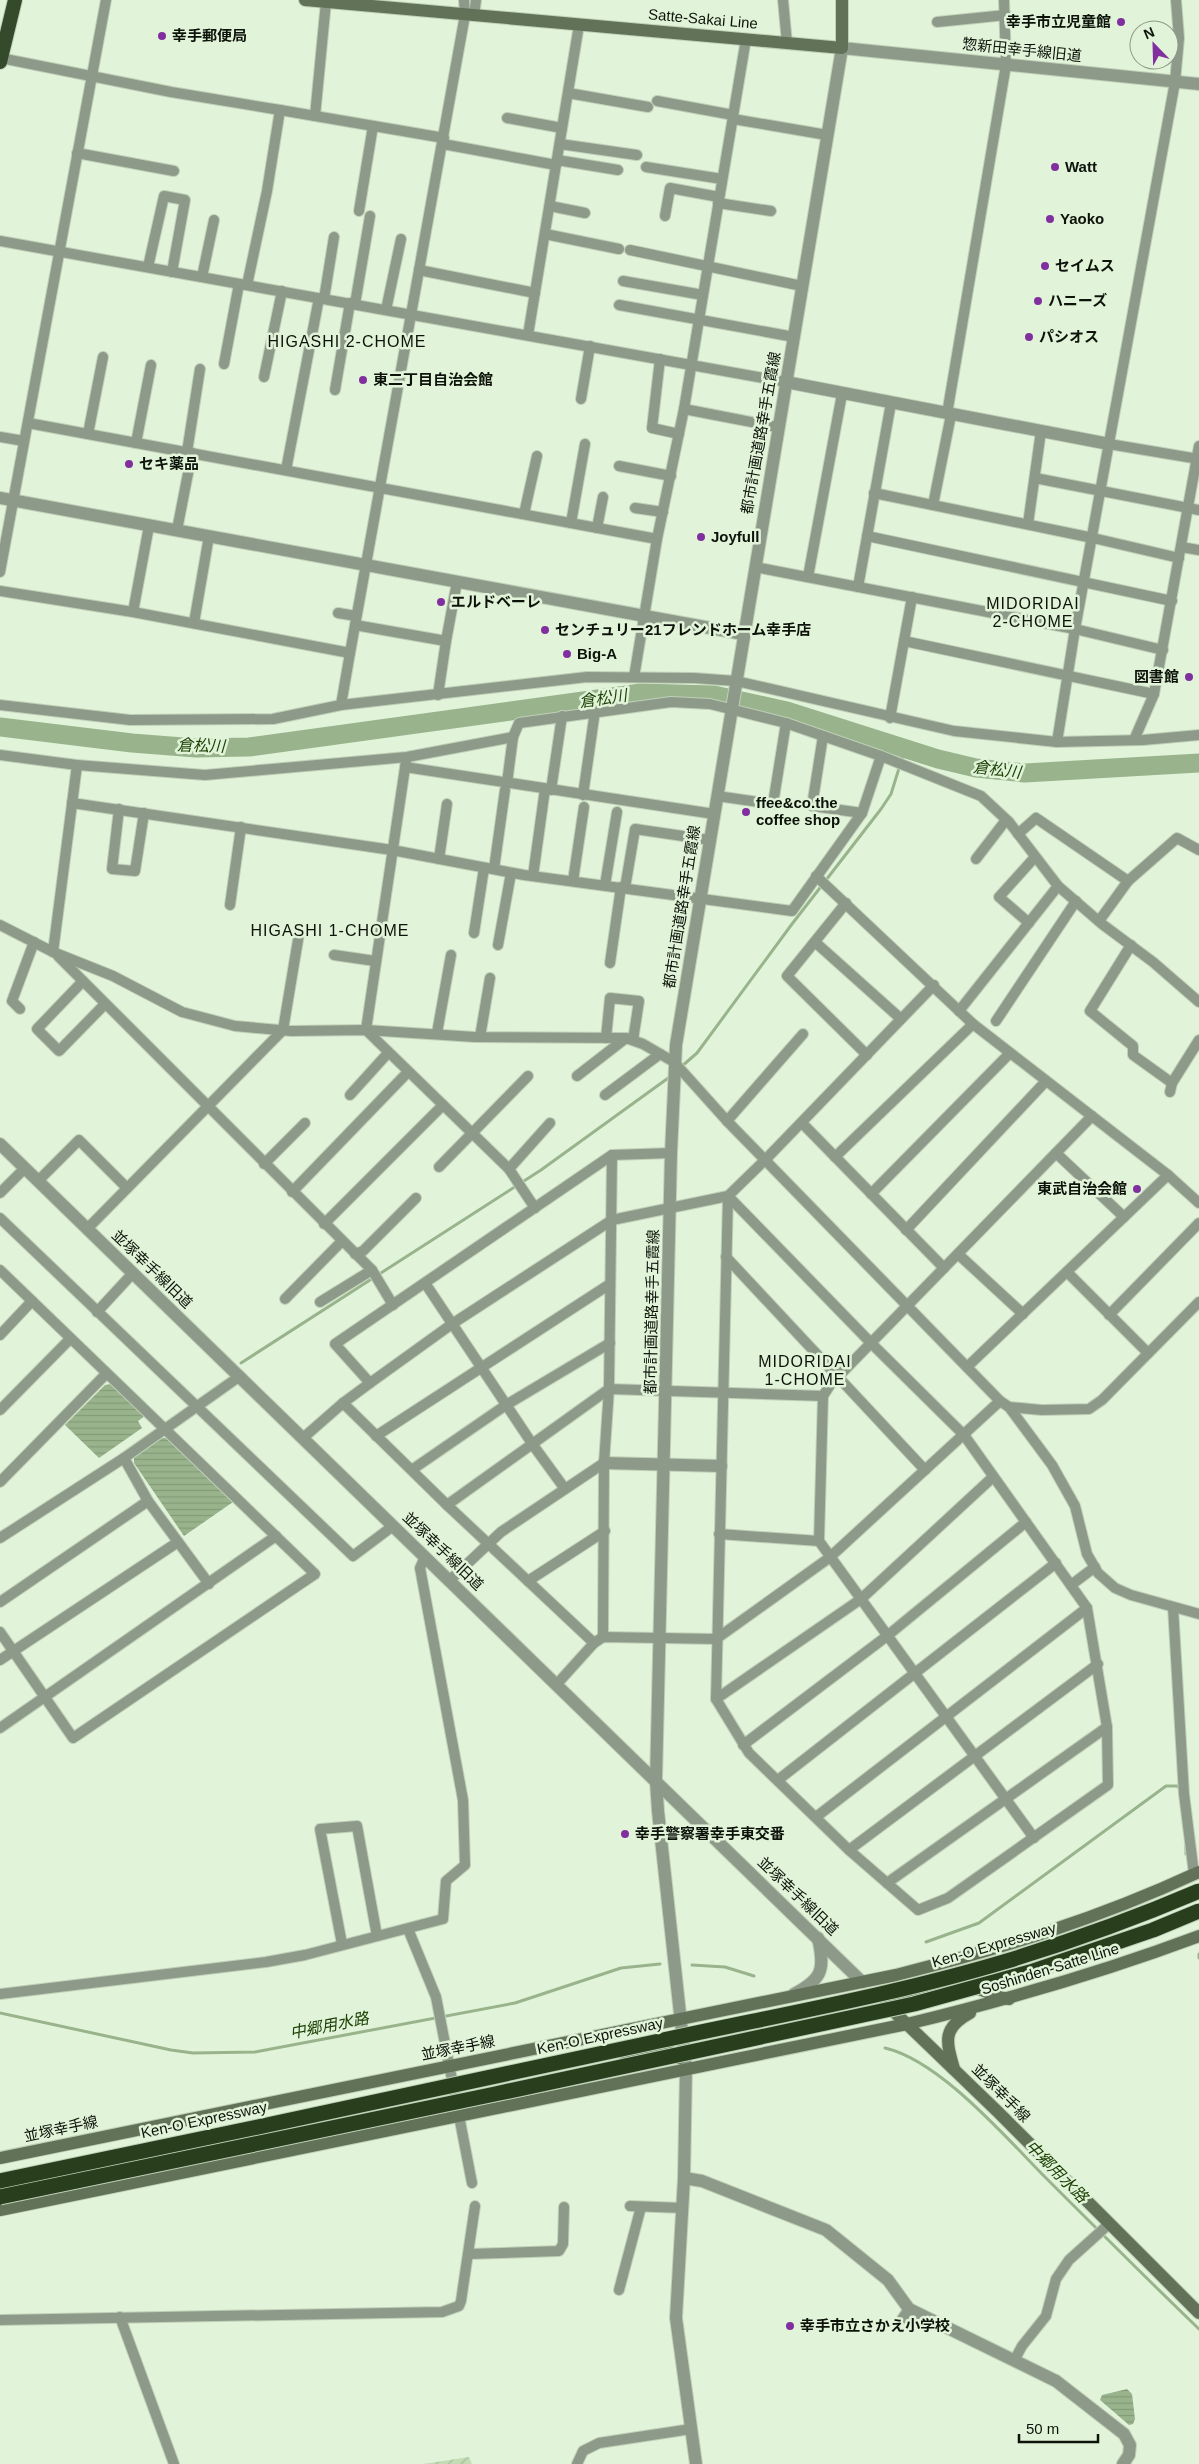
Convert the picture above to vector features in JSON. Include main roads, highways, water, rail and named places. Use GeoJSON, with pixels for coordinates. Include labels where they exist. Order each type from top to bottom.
{"type":"FeatureCollection","features":[{"type":"Feature","properties":{"kind":"highway"},"geometry":{"type":"LineString","coordinates":[[0,60],[15,0]]}},
{"type":"Feature","properties":{"kind":"highway","name":"Ken-O Expressway"},"geometry":{"type":"LineString","coordinates":[[0,2180],[498,2076],[926,1982],[1004,1962],[1071,1941],[1146,1914],[1199,1892]]}},
{"type":"Feature","properties":{"kind":"highway"},"geometry":{"type":"LineString","coordinates":[[0,2197],[505,2092],[914,2004],[1030,1972],[1153,1930],[1199,1911]]}},
{"type":"Feature","properties":{"kind":"main road","name":"Satte-Sakai Line"},"geometry":{"type":"LineString","coordinates":[[305,0],[406,5],[470,15],[842,48],[842,0]]}},
{"type":"Feature","properties":{"kind":"main road"},"geometry":{"type":"LineString","coordinates":[[862,1982],[984,1953],[1067,1927],[1197,1873]]}},
{"type":"Feature","properties":{"kind":"main road","name":"Soshinden-Satte Line"},"geometry":{"type":"LineString","coordinates":[[907,2024],[1010,1999],[1124,1963],[1199,1936]]}},
{"type":"Feature","properties":{"kind":"main road"},"geometry":{"type":"LineString","coordinates":[[862,1982],[898,1999],[955,1984],[966,1985],[1001,1998],[1010,1999]]}},
{"type":"Feature","properties":{"kind":"main road","name":"並塚幸手線"},"geometry":{"type":"LineString","coordinates":[[0,2158],[862,1982],[954,2069],[1104,2230],[1199,2312]]}},
{"type":"Feature","properties":{"kind":"main road"},"geometry":{"type":"LineString","coordinates":[[954,2069],[947,2046],[951,2029],[962,2017],[984,2006]]}},
{"type":"Feature","properties":{"kind":"main road"},"geometry":{"type":"LineString","coordinates":[[0,2210],[907,2024]]}},
{"type":"Feature","properties":{"kind":"main road"},"geometry":{"type":"LineString","coordinates":[[521,2052],[572,2048],[606,2058],[666,2049],[679,2058],[686,2069]]}},
{"type":"Feature","properties":{"kind":"main road"},"geometry":{"type":"LineString","coordinates":[[0,2197],[5,2200],[21,2202],[49,2200]]}},
{"type":"Feature","properties":{"kind":"waterway","name":"倉松川"},"geometry":{"type":"LineString","coordinates":[[0,727],[132,743],[196,748],[249,747],[641,693],[714,695],[787,711],[938,759],[976,768],[1025,773],[1199,763]]}},
{"type":"Feature","properties":{"kind":"waterway"},"geometry":{"type":"LineString","coordinates":[[681,1067],[697,1053],[792,924],[881,809],[891,794],[905,749]]}},
{"type":"Feature","properties":{"kind":"waterway"},"geometry":{"type":"LineString","coordinates":[[241,1363],[541,1170],[671,1076]]}},
{"type":"Feature","properties":{"kind":"waterway"},"geometry":{"type":"LineString","coordinates":[[926,1942],[979,1923],[1166,1786],[1178,1787]]}},
{"type":"Feature","properties":{"kind":"waterway"},"geometry":{"type":"LineString","coordinates":[[1186,1846],[1186,1854]]}},
{"type":"Feature","properties":{"kind":"waterway","name":"中郷用水路"},"geometry":{"type":"LineString","coordinates":[[0,2013],[171,2050],[193,2053],[255,2052],[515,2003],[621,1968],[660,1964]]}},
{"type":"Feature","properties":{"kind":"waterway","name":"中郷用水路"},"geometry":{"type":"LineString","coordinates":[[692,1965],[725,1967],[754,1976]]}},
{"type":"Feature","properties":{"kind":"waterway","name":"中郷用水路"},"geometry":{"type":"LineString","coordinates":[[885,2048],[906,2056],[928,2068],[972,2104],[1199,2329]]}},
{"type":"Feature","properties":{"kind":"place","name":"幸手市立児童館"},"geometry":{"type":"Point","coordinates":[1121,22]}},
{"type":"Feature","properties":{"kind":"place","name":"幸手郵便局"},"geometry":{"type":"Point","coordinates":[162,36]}},
{"type":"Feature","properties":{"kind":"place","name":"Watt"},"geometry":{"type":"Point","coordinates":[1055,167]}},
{"type":"Feature","properties":{"kind":"place","name":"Yaoko"},"geometry":{"type":"Point","coordinates":[1050,219]}},
{"type":"Feature","properties":{"kind":"place","name":"セイムス"},"geometry":{"type":"Point","coordinates":[1045,266]}},
{"type":"Feature","properties":{"kind":"place","name":"ハニーズ"},"geometry":{"type":"Point","coordinates":[1038,301]}},
{"type":"Feature","properties":{"kind":"place","name":"パシオス"},"geometry":{"type":"Point","coordinates":[1029,337]}},
{"type":"Feature","properties":{"kind":"place","name":"東二丁目自治会館"},"geometry":{"type":"Point","coordinates":[363,380]}},
{"type":"Feature","properties":{"kind":"place","name":"セキ薬品"},"geometry":{"type":"Point","coordinates":[129,464]}},
{"type":"Feature","properties":{"kind":"place","name":"Joyfull"},"geometry":{"type":"Point","coordinates":[701,537]}},
{"type":"Feature","properties":{"kind":"place","name":"エルドベーレ"},"geometry":{"type":"Point","coordinates":[441,602]}},
{"type":"Feature","properties":{"kind":"place","name":"センチュリー21フレンドホーム幸手店"},"geometry":{"type":"Point","coordinates":[545,630]}},
{"type":"Feature","properties":{"kind":"place","name":"Big-A"},"geometry":{"type":"Point","coordinates":[567,654]}},
{"type":"Feature","properties":{"kind":"place","name":"図書館"},"geometry":{"type":"Point","coordinates":[1189,677]}},
{"type":"Feature","properties":{"kind":"place","name":"ffee&co.the coffee shop"},"geometry":{"type":"Point","coordinates":[746,812]}},
{"type":"Feature","properties":{"kind":"place","name":"東武自治会館"},"geometry":{"type":"Point","coordinates":[1137,1189]}},
{"type":"Feature","properties":{"kind":"place","name":"幸手警察署幸手東交番"},"geometry":{"type":"Point","coordinates":[625,1834]}},
{"type":"Feature","properties":{"kind":"place","name":"幸手市立さかえ小学校"},"geometry":{"type":"Point","coordinates":[790,2326]}},
{"type":"Feature","properties":{"kind":"district","name":"HIGASHI 2-CHOME"},"geometry":{"type":"Point","coordinates":[347,341]}},
{"type":"Feature","properties":{"kind":"district","name":"MIDORIDAI 2-CHOME"},"geometry":{"type":"Point","coordinates":[1033,612]}},
{"type":"Feature","properties":{"kind":"district","name":"HIGASHI 1-CHOME"},"geometry":{"type":"Point","coordinates":[330,930]}},
{"type":"Feature","properties":{"kind":"district","name":"MIDORIDAI 1-CHOME"},"geometry":{"type":"Point","coordinates":[805,1370]}}]}
